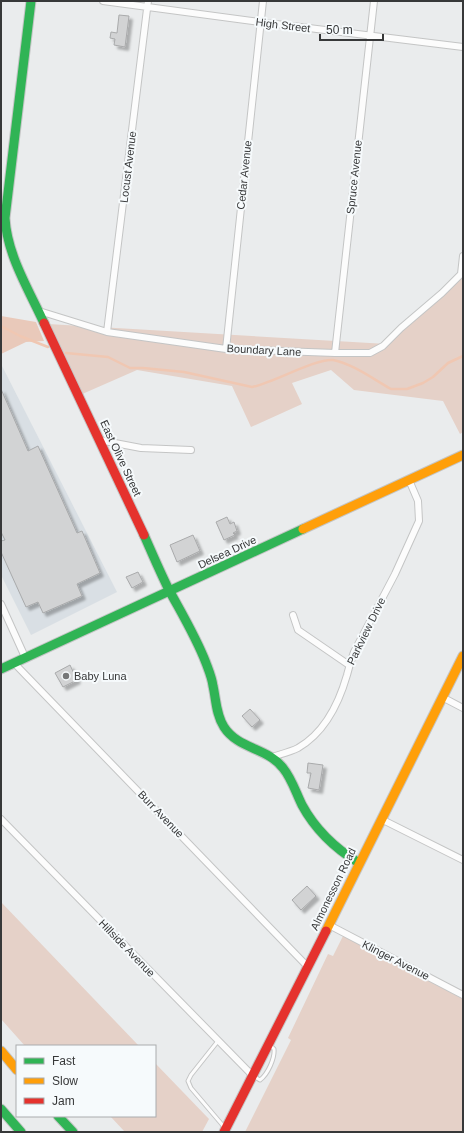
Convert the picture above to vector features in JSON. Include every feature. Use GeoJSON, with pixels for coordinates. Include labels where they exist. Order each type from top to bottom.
{"type":"FeatureCollection","features":[{"type":"Feature","properties":{"kind":"main road","name":"East Olive Street"},"geometry":{"type":"LineString","coordinates":[[31,1],[4,222],[11,250],[38,311],[170,591],[176,600],[206,662],[214,688],[215,699],[224,727],[234,738],[246,747],[272,757],[286,771],[298,797],[320,830],[340,851],[359,863]]}},
{"type":"Feature","properties":{"kind":"main road","name":"Delsea Drive"},"geometry":{"type":"LineString","coordinates":[[1,669],[463,455]]}},
{"type":"Feature","properties":{"kind":"main road","name":"Almonesson Road"},"geometry":{"type":"LineString","coordinates":[[225,1130],[307,966],[329,926],[463,656]]}},
{"type":"Feature","properties":{"kind":"main road"},"geometry":{"type":"LineString","coordinates":[[1,1051],[14,1067]]}},
{"type":"Feature","properties":{"kind":"main road"},"geometry":{"type":"LineString","coordinates":[[1,1109],[20,1132]]}},
{"type":"Feature","properties":{"kind":"main road"},"geometry":{"type":"LineString","coordinates":[[59,1117],[73,1132]]}},
{"type":"Feature","properties":{"kind":"main road"},"geometry":{"type":"LineString","coordinates":[[1,1118],[15,1132]]}},
{"type":"Feature","properties":{"kind":"street","name":"High Street"},"geometry":{"type":"LineString","coordinates":[[103,1],[148,4],[260,22],[463,47]]}},
{"type":"Feature","properties":{"kind":"street","name":"Cedar Avenue"},"geometry":{"type":"LineString","coordinates":[[226,349],[263,1]]}},
{"type":"Feature","properties":{"kind":"street","name":"Spruce Avenue"},"geometry":{"type":"LineString","coordinates":[[335,353],[374,1]]}},
{"type":"Feature","properties":{"kind":"street","name":"Locust Avenue"},"geometry":{"type":"LineString","coordinates":[[107,332],[148,4]]}},
{"type":"Feature","properties":{"kind":"street"},"geometry":{"type":"LineString","coordinates":[[462,273],[463,256]]}},
{"type":"Feature","properties":{"kind":"street","name":"Boundary Lane"},"geometry":{"type":"LineString","coordinates":[[38,311],[107,332],[226,349],[370,353],[383,346],[462,273]]}},
{"type":"Feature","properties":{"kind":"street"},"geometry":{"type":"LineString","coordinates":[[99,440],[141,448],[191,450]]}},
{"type":"Feature","properties":{"kind":"street","name":"Parkview Drive"},"geometry":{"type":"LineString","coordinates":[[272,757],[299,747],[315,735],[337,703],[349,665],[420,521],[418,502],[409,480]]}},
{"type":"Feature","properties":{"kind":"street"},"geometry":{"type":"LineString","coordinates":[[1,604],[25,657]]}},
{"type":"Feature","properties":{"kind":"street"},"geometry":{"type":"LineString","coordinates":[[293,615],[298,630],[349,665]]}},
{"type":"Feature","properties":{"kind":"street","name":"Burr Avenue"},"geometry":{"type":"LineString","coordinates":[[14,663],[307,966]]}},
{"type":"Feature","properties":{"kind":"street"},"geometry":{"type":"LineString","coordinates":[[442,697],[463,708]]}},
{"type":"Feature","properties":{"kind":"street","name":"Hillside Avenue"},"geometry":{"type":"LineString","coordinates":[[1,819],[253,1076]]}},
{"type":"Feature","properties":{"kind":"street"},"geometry":{"type":"LineString","coordinates":[[381,819],[463,860]]}},
{"type":"Feature","properties":{"kind":"street","name":"Klinger Avenue"},"geometry":{"type":"LineString","coordinates":[[329,926],[463,995]]}},
{"type":"Feature","properties":{"kind":"lane"},"geometry":{"type":"LineString","coordinates":[[218,1041],[191,1075],[188,1082],[191,1088],[225,1130]]}},
{"type":"Feature","properties":{"kind":"shaded area"},"geometry":{"type":"Polygon","coordinates":[[[463,273],[463,432],[460,434],[443,401],[354,390],[331,370],[292,383],[302,404],[251,427],[232,386],[137,370],[80,395],[48,324],[387,344],[463,273]]]}},
{"type":"Feature","properties":{"kind":"shaded area"},"geometry":{"type":"Polygon","coordinates":[[[1,316],[36,322],[44,341],[26,342],[1,354],[1,316]]]}},
{"type":"Feature","properties":{"kind":"shaded area"},"geometry":{"type":"Polygon","coordinates":[[[1,364],[117,592],[31,635],[1,575],[1,364]]]}},
{"type":"Feature","properties":{"kind":"shaded area"},"geometry":{"type":"Polygon","coordinates":[[[1,902],[138,1045],[24,1045],[1,1019],[1,902]]]}},
{"type":"Feature","properties":{"kind":"shaded area"},"geometry":{"type":"Polygon","coordinates":[[[343,936],[463,999],[463,1132],[245,1132],[291,1040],[288,1038],[328,954],[333,956],[343,936]]]}},
{"type":"Feature","properties":{"kind":"shaded area"},"geometry":{"type":"Polygon","coordinates":[[[156,1064],[209,1119],[202,1132],[125,1132],[111,1117],[156,1117],[156,1064]]]}},
{"type":"Feature","properties":{"kind":"building"},"geometry":{"type":"Polygon","coordinates":[[[119,15],[129,16],[125,47],[114,45],[115,39],[110,38],[111,32],[117,33],[119,15]]]}},
{"type":"Feature","properties":{"kind":"building"},"geometry":{"type":"Polygon","coordinates":[[[1,389],[28,451],[38,446],[77,533],[82,531],[100,573],[77,584],[82,596],[43,613],[38,602],[26,607],[1,552],[1,541],[5,540],[1,532],[1,389]]]}},
{"type":"Feature","properties":{"kind":"building"},"geometry":{"type":"Polygon","coordinates":[[[227,517],[230,524],[234,522],[237,531],[233,533],[235,535],[224,540],[216,522],[227,517]]]}},
{"type":"Feature","properties":{"kind":"building"},"geometry":{"type":"Polygon","coordinates":[[[193,535],[200,551],[177,562],[170,545],[193,535]]]}},
{"type":"Feature","properties":{"kind":"building"},"geometry":{"type":"Polygon","coordinates":[[[138,572],[143,582],[132,588],[126,577],[138,572]]]}},
{"type":"Feature","properties":{"kind":"building","name":"Baby Luna"},"geometry":{"type":"Polygon","coordinates":[[[70,665],[77,680],[63,687],[55,673],[70,665]]]}},
{"type":"Feature","properties":{"kind":"building"},"geometry":{"type":"Polygon","coordinates":[[[250,709],[260,720],[252,727],[242,716],[250,709]]]}},
{"type":"Feature","properties":{"kind":"building"},"geometry":{"type":"Polygon","coordinates":[[[308,763],[323,765],[319,790],[308,788],[311,773],[307,773],[308,763]]]}},
{"type":"Feature","properties":{"kind":"building"},"geometry":{"type":"Polygon","coordinates":[[[307,886],[316,896],[301,910],[292,900],[307,886]]]}},
{"type":"Feature","properties":{"kind":"waterway"},"geometry":{"type":"LineString","coordinates":[[1,326],[20,336],[48,347]]}},
{"type":"Feature","properties":{"kind":"waterway"},"geometry":{"type":"LineString","coordinates":[[66,353],[108,357],[130,368],[184,372],[252,387],[261,385],[316,363],[326,360],[333,360],[355,368],[391,389],[407,389],[423,383],[433,377],[448,363],[463,356]]}},
{"type":"Feature","properties":{"kind":"traffic: fast"},"geometry":{"type":"LineString","coordinates":[[31,1],[5,218],[14,259],[44,323]]}},
{"type":"Feature","properties":{"kind":"traffic: fast"},"geometry":{"type":"LineString","coordinates":[[1,669],[303,529]]}},
{"type":"Feature","properties":{"kind":"traffic: fast"},"geometry":{"type":"LineString","coordinates":[[144,535],[169,590],[202,653],[211,677],[218,712],[224,727],[237,740],[277,761],[289,777],[302,805],[313,822],[334,845],[359,863]]}},
{"type":"Feature","properties":{"kind":"traffic: fast"},"geometry":{"type":"LineString","coordinates":[[1,1109],[21,1132]]}},
{"type":"Feature","properties":{"kind":"traffic: fast"},"geometry":{"type":"LineString","coordinates":[[59,1117],[73,1132]]}},
{"type":"Feature","properties":{"kind":"traffic: slow"},"geometry":{"type":"LineString","coordinates":[[303,529],[463,455]]}},
{"type":"Feature","properties":{"kind":"traffic: slow"},"geometry":{"type":"LineString","coordinates":[[326,931],[463,656]]}},
{"type":"Feature","properties":{"kind":"traffic: slow"},"geometry":{"type":"LineString","coordinates":[[1,1051],[16,1069]]}},
{"type":"Feature","properties":{"kind":"traffic: jam"},"geometry":{"type":"LineString","coordinates":[[44,323],[144,535]]}},
{"type":"Feature","properties":{"kind":"traffic: jam"},"geometry":{"type":"LineString","coordinates":[[224,1132],[326,931]]}},
{"type":"Feature","properties":{"kind":"place","name":"Baby Luna"},"geometry":{"type":"Point","coordinates":[66,676]}}]}
